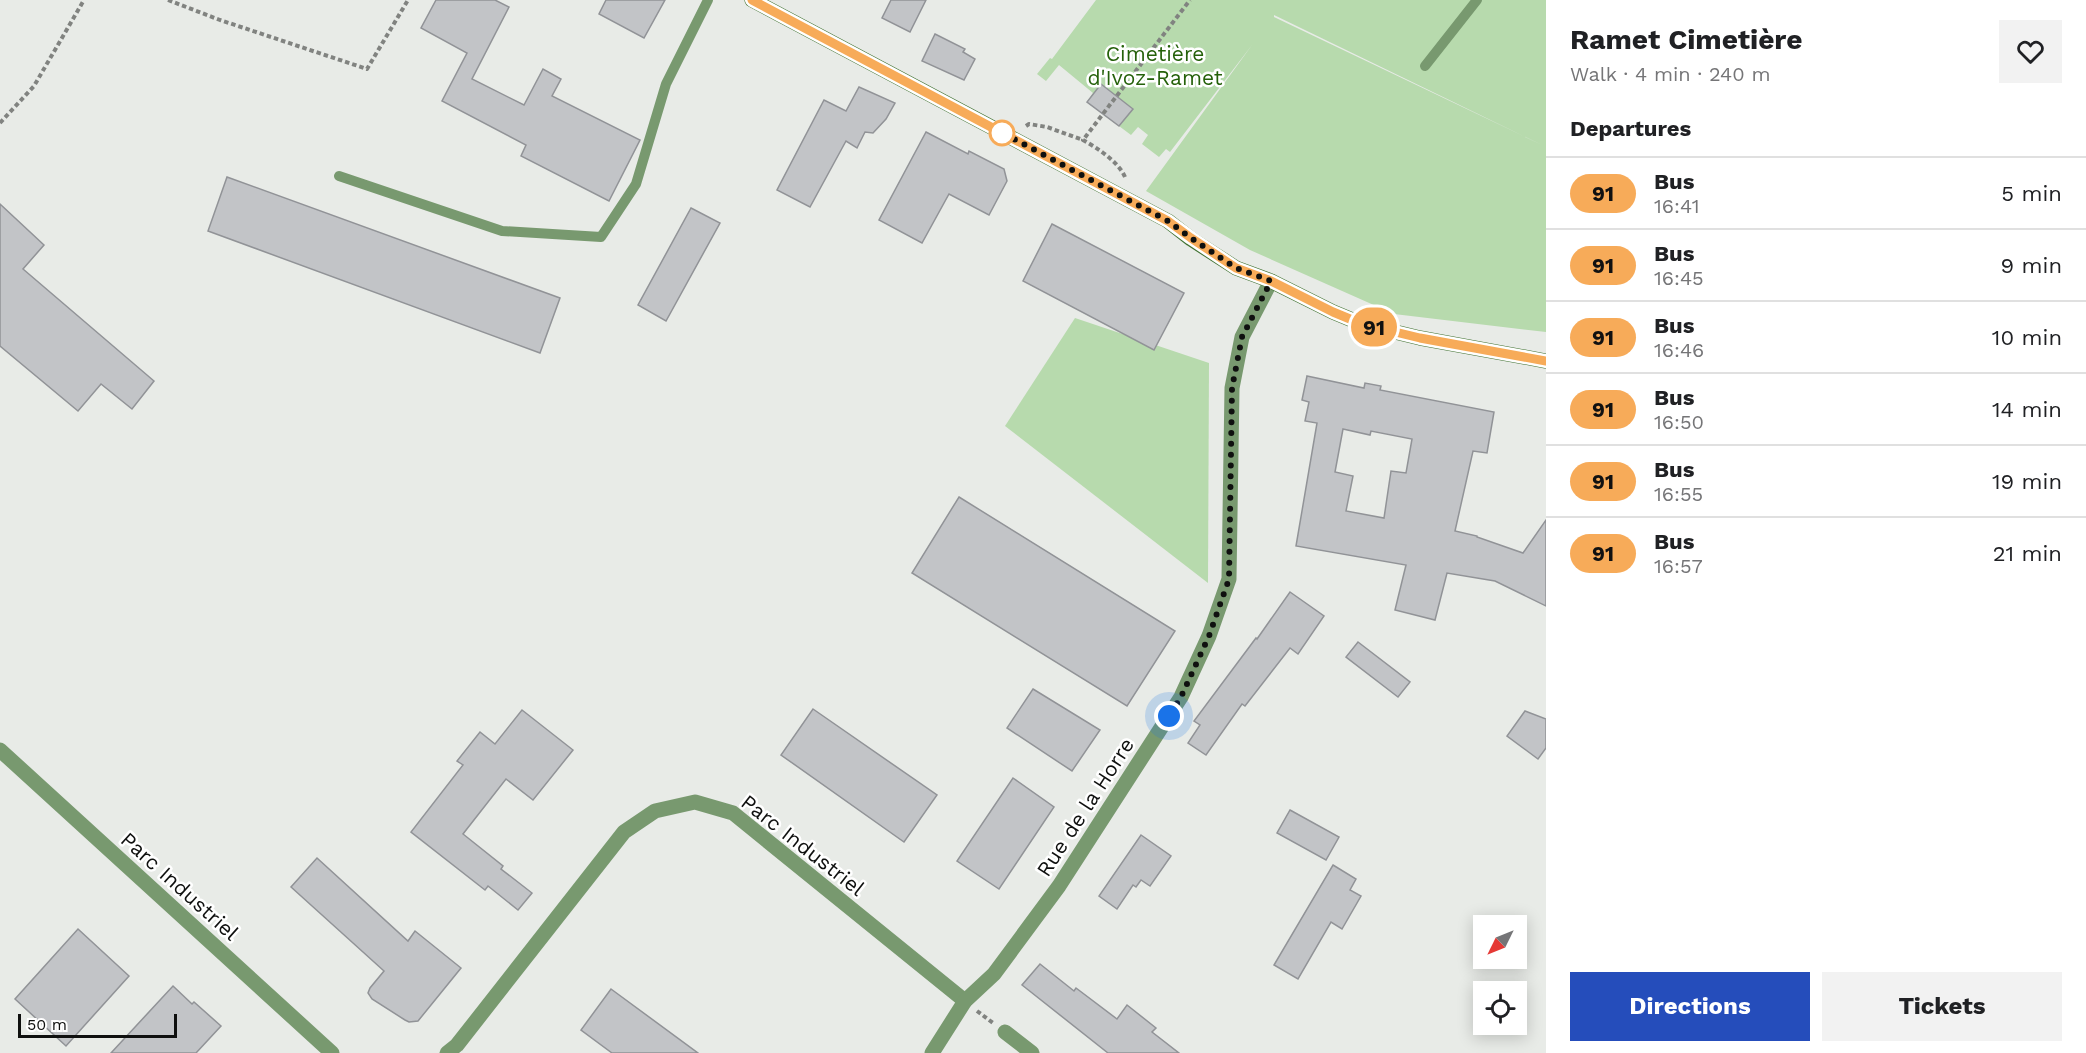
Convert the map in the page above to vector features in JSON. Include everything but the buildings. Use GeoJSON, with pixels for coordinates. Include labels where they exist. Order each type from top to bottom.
{"type":"FeatureCollection","features":[{"type":"Feature","properties":{"kind":"main road"},"geometry":{"type":"LineString","coordinates":[[752,0],[1168,221],[1236,268],[1271,281],[1362,324],[1545,363]]}},
{"type":"Feature","properties":{"kind":"street","name":"Rue de la Horre"},"geometry":{"type":"LineString","coordinates":[[932,1053],[965,1001],[994,974],[1059,886],[1181,697],[1209,636],[1229,579],[1232,388],[1235,365],[1242,337],[1271,281]]}},
{"type":"Feature","properties":{"kind":"street","name":"Parc Industriel"},"geometry":{"type":"LineString","coordinates":[[0,750],[332,1053]]}},
{"type":"Feature","properties":{"kind":"street","name":"Parc Industriel"},"geometry":{"type":"LineString","coordinates":[[447,1053],[458,1045],[624,832],[655,811],[694,802],[733,813],[965,1001]]}},
{"type":"Feature","properties":{"kind":"street"},"geometry":{"type":"LineString","coordinates":[[1005,1032],[1032,1053]]}},
{"type":"Feature","properties":{"kind":"lane"},"geometry":{"type":"LineString","coordinates":[[339,176],[502,231],[601,237],[636,184],[666,84],[708,0]]}},
{"type":"Feature","properties":{"kind":"lane"},"geometry":{"type":"LineString","coordinates":[[1425,66],[1477,0]]}},
{"type":"Feature","properties":{"kind":"path"},"geometry":{"type":"LineString","coordinates":[[0,123],[34,86],[84,0]]}},
{"type":"Feature","properties":{"kind":"path"},"geometry":{"type":"LineString","coordinates":[[168,0],[220,20],[367,69],[408,0]]}},
{"type":"Feature","properties":{"kind":"path"},"geometry":{"type":"LineString","coordinates":[[1083,140],[1190,0]]}},
{"type":"Feature","properties":{"kind":"path"},"geometry":{"type":"LineString","coordinates":[[1017,141],[1023,129],[1029,124],[1047,127],[1083,140],[1106,156],[1123,173],[1125,178],[1117,194]]}},
{"type":"Feature","properties":{"kind":"path"},"geometry":{"type":"LineString","coordinates":[[965,1001],[1005,1032]]}},
{"type":"Feature","properties":{"kind":"green space","name":"Cimetière d'Ivoz-Ramet"},"geometry":{"type":"Polygon","coordinates":[[[1096,0],[1546,0],[1546,332],[1394,314],[1250,250],[1146,191],[1252,45],[1170,152],[1166,149],[1159,157],[1142,144],[1148,135],[1138,127],[1131,135],[1087,102],[1093,93],[1059,65],[1046,81],[1037,74],[1050,58],[1052,59],[1096,0]],[[1274,15],[1274,17],[1542,145],[1274,15]]]}},
{"type":"Feature","properties":{"kind":"green space"},"geometry":{"type":"Polygon","coordinates":[[[1075,318],[1209,363],[1208,583],[1005,426],[1075,318]]]}},
{"type":"Feature","properties":{"kind":"bus line","name":"91"},"geometry":{"type":"LineString","coordinates":[[752,0],[1168,221],[1236,268],[1271,281],[1362,324],[1393,333],[1546,361]]}},
{"type":"Feature","properties":{"kind":"route"},"geometry":{"type":"LineString","coordinates":[[1002,133],[999,131],[1168,221],[1236,268],[1271,281],[1242,337],[1235,365],[1232,388],[1229,579],[1209,636],[1181,697],[1169,716]]}}]}
